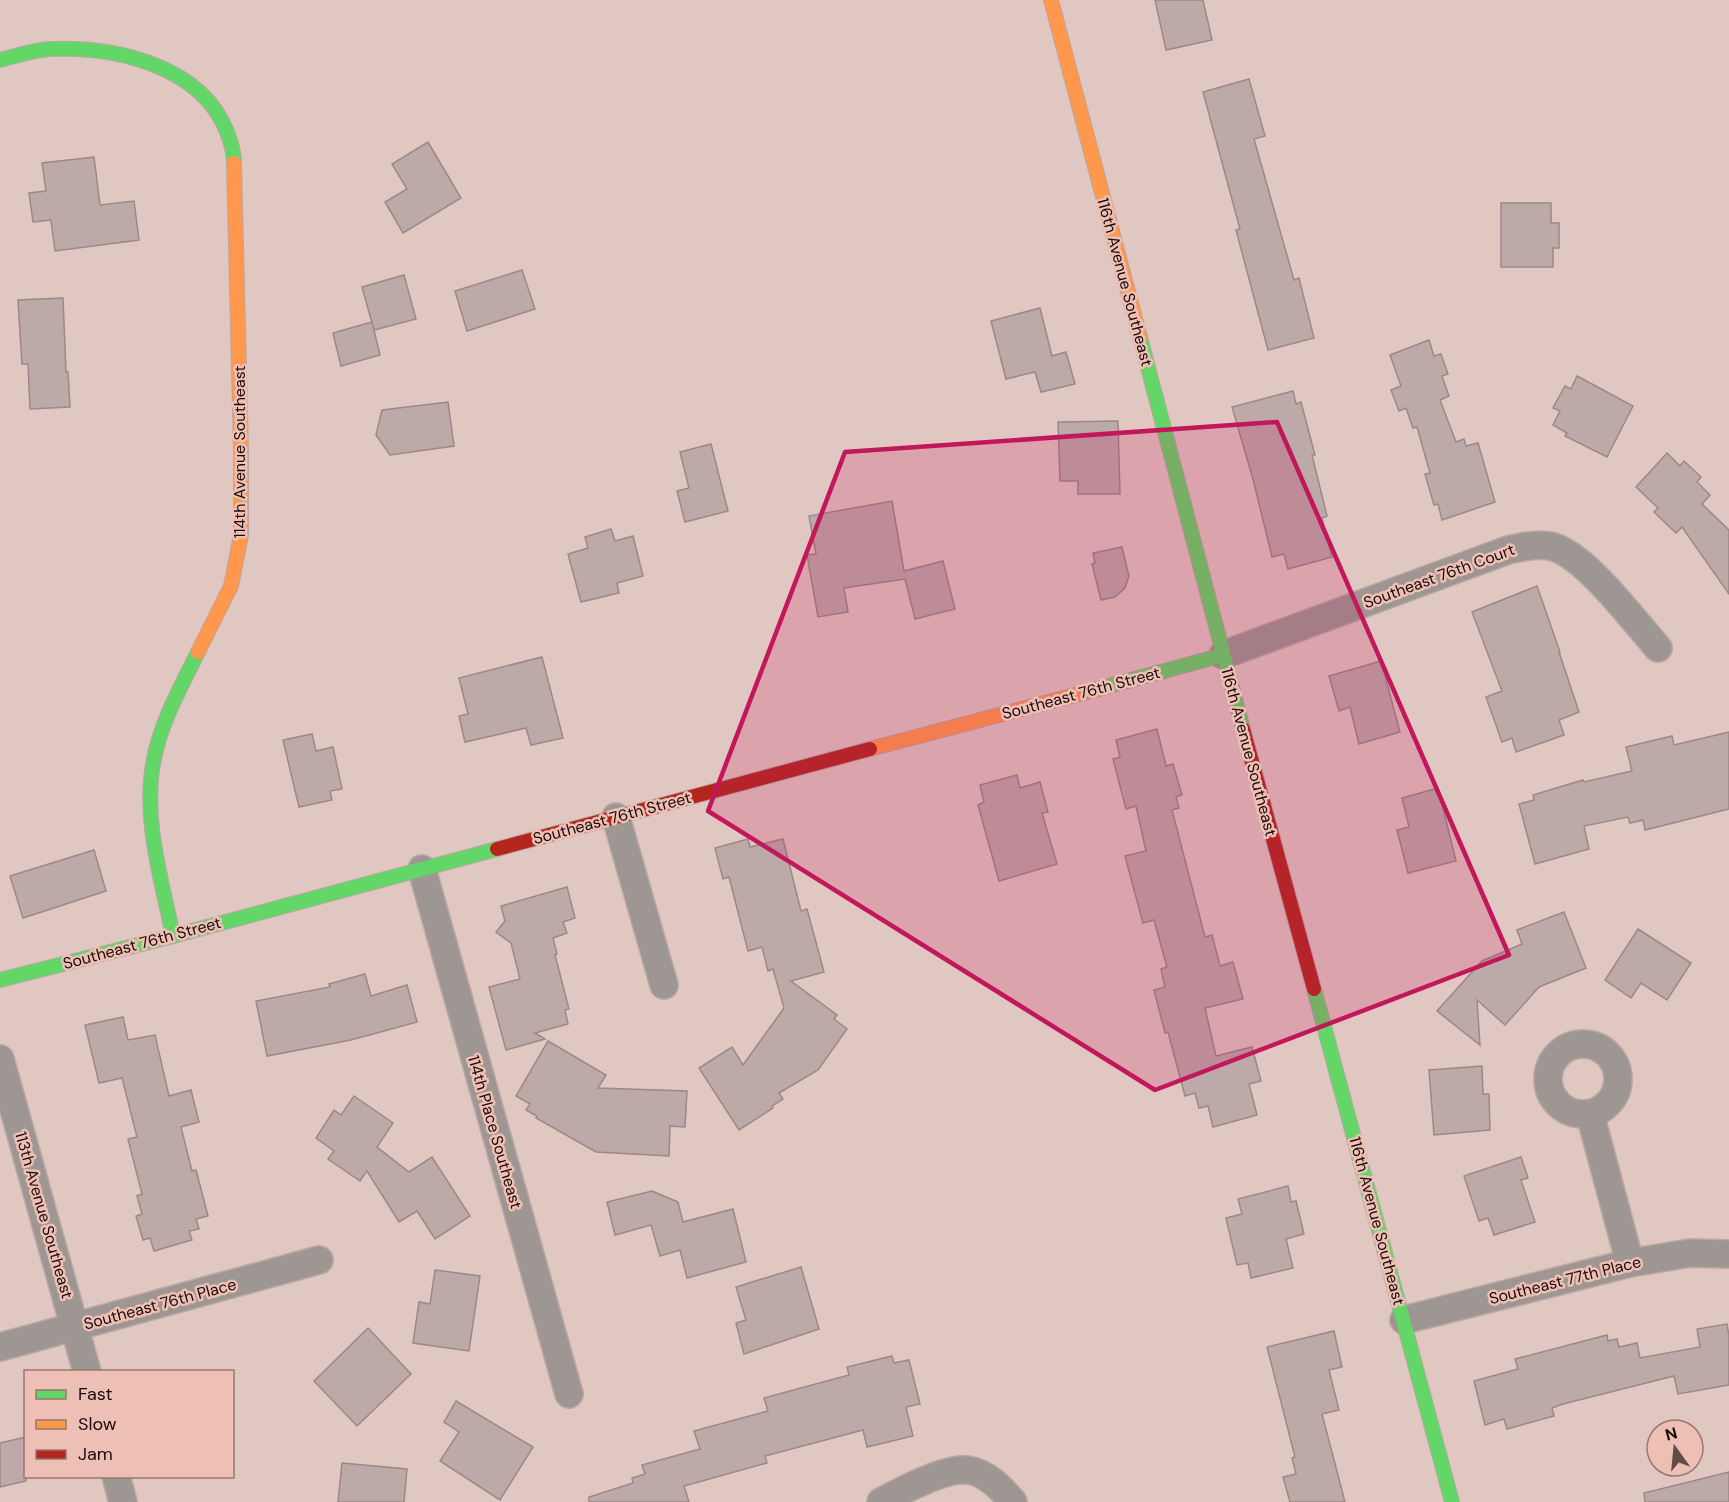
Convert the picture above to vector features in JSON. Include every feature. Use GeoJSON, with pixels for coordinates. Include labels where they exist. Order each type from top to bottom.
{"type":"FeatureCollection","features":[{"type":"Feature","properties":{"kind":"street","name":"116th Avenue Southeast"},"geometry":{"type":"LineString","coordinates":[[1051,0],[1223,656],[1452,1502]]}},
{"type":"Feature","properties":{"kind":"street","name":"114th Avenue Southeast"},"geometry":{"type":"LineString","coordinates":[[0,60],[49,49],[116,53],[148,62],[194,88],[215,109],[227,130],[234,153],[241,535],[231,586],[171,707],[155,753],[150,809],[156,859],[173,936]]}},
{"type":"Feature","properties":{"kind":"street","name":"Southeast 76th Court"},"geometry":{"type":"LineString","coordinates":[[1223,656],[1508,550],[1528,545],[1551,546],[1571,555],[1591,572],[1658,648]]}},
{"type":"Feature","properties":{"kind":"street","name":"Southeast 76th Street"},"geometry":{"type":"LineString","coordinates":[[0,980],[1223,656]]}},
{"type":"Feature","properties":{"kind":"street"},"geometry":{"type":"LineString","coordinates":[[616,817],[664,985]]}},
{"type":"Feature","properties":{"kind":"street","name":"114th Place Southeast"},"geometry":{"type":"LineString","coordinates":[[422,869],[569,1394]]}},
{"type":"Feature","properties":{"kind":"street","name":"113th Avenue Southeast"},"geometry":{"type":"LineString","coordinates":[[0,1059],[87,1370]]}},
{"type":"Feature","properties":{"kind":"street"},"geometry":{"type":"LineString","coordinates":[[1590,1114],[1630,1263]]}},
{"type":"Feature","properties":{"kind":"street","name":"Southeast 77th Place"},"geometry":{"type":"LineString","coordinates":[[1404,1320],[1630,1263],[1690,1253],[1729,1254]]}},
{"type":"Feature","properties":{"kind":"street","name":"Southeast 76th Place"},"geometry":{"type":"LineString","coordinates":[[0,1347],[319,1260]]}},
{"type":"Feature","properties":{"kind":"street"},"geometry":{"type":"LineString","coordinates":[[881,1502],[923,1481],[949,1472],[967,1470],[981,1474],[997,1485],[1013,1502]]}},
{"type":"Feature","properties":{"kind":"street"},"geometry":{"type":"LineString","coordinates":[[117,1478],[123,1502]]}},
{"type":"Feature","properties":{"kind":"highlighted area"},"geometry":{"type":"Polygon","coordinates":[[[1277,422],[1509,955],[1155,1090],[708,811],[845,452],[1277,422]]]}},
{"type":"Feature","properties":{"kind":"building"},"geometry":{"type":"Polygon","coordinates":[[[1155,0],[1203,0],[1212,40],[1166,50],[1155,0]]]}},
{"type":"Feature","properties":{"kind":"building"},"geometry":{"type":"Polygon","coordinates":[[[1249,79],[1265,136],[1254,139],[1294,280],[1299,278],[1314,338],[1268,350],[1236,230],[1240,229],[1203,92],[1249,79]]]}},
{"type":"Feature","properties":{"kind":"building"},"geometry":{"type":"Polygon","coordinates":[[[428,142],[461,198],[403,233],[385,202],[407,189],[392,164],[428,142]]]}},
{"type":"Feature","properties":{"kind":"building"},"geometry":{"type":"Polygon","coordinates":[[[94,157],[100,205],[134,201],[139,240],[55,251],[51,220],[33,222],[29,193],[46,191],[42,163],[94,157]]]}},
{"type":"Feature","properties":{"kind":"building"},"geometry":{"type":"Polygon","coordinates":[[[1501,203],[1551,203],[1551,223],[1559,223],[1559,248],[1553,248],[1553,267],[1501,267],[1501,203]]]}},
{"type":"Feature","properties":{"kind":"building"},"geometry":{"type":"Polygon","coordinates":[[[522,270],[535,309],[467,331],[455,291],[522,270]]]}},
{"type":"Feature","properties":{"kind":"building"},"geometry":{"type":"Polygon","coordinates":[[[404,275],[416,319],[374,330],[362,287],[404,275]]]}},
{"type":"Feature","properties":{"kind":"building"},"geometry":{"type":"Polygon","coordinates":[[[63,298],[70,407],[30,409],[28,364],[22,364],[18,300],[63,298]]]}},
{"type":"Feature","properties":{"kind":"building"},"geometry":{"type":"Polygon","coordinates":[[[1040,308],[1052,356],[1066,352],[1075,384],[1041,392],[1035,372],[1006,379],[991,321],[1040,308]]]}},
{"type":"Feature","properties":{"kind":"building"},"geometry":{"type":"Polygon","coordinates":[[[372,322],[380,355],[341,366],[333,333],[372,322]]]}},
{"type":"Feature","properties":{"kind":"building"},"geometry":{"type":"Polygon","coordinates":[[[1429,340],[1434,356],[1441,354],[1448,374],[1442,376],[1449,396],[1440,400],[1456,442],[1464,439],[1466,446],[1478,443],[1495,502],[1442,520],[1438,504],[1434,505],[1425,474],[1430,473],[1417,427],[1413,428],[1406,408],[1399,411],[1391,390],[1401,386],[1390,355],[1429,340]]]}},
{"type":"Feature","properties":{"kind":"building"},"geometry":{"type":"Polygon","coordinates":[[[1577,376],[1633,406],[1607,457],[1565,436],[1567,433],[1553,425],[1560,411],[1553,408],[1565,386],[1571,389],[1577,376]]]}},
{"type":"Feature","properties":{"kind":"building"},"geometry":{"type":"Polygon","coordinates":[[[1293,391],[1296,404],[1301,402],[1315,455],[1312,455],[1327,516],[1322,518],[1332,557],[1288,569],[1284,554],[1272,557],[1232,407],[1293,391]]]}},
{"type":"Feature","properties":{"kind":"building"},"geometry":{"type":"Polygon","coordinates":[[[448,402],[454,446],[390,455],[376,435],[382,410],[448,402]]]}},
{"type":"Feature","properties":{"kind":"building"},"geometry":{"type":"Polygon","coordinates":[[[1118,421],[1120,494],[1078,494],[1078,481],[1060,481],[1058,422],[1118,421]]]}},
{"type":"Feature","properties":{"kind":"building"},"geometry":{"type":"Polygon","coordinates":[[[711,444],[728,511],[685,522],[677,491],[689,488],[680,452],[711,444]]]}},
{"type":"Feature","properties":{"kind":"building"},"geometry":{"type":"Polygon","coordinates":[[[1667,453],[1680,466],[1684,461],[1701,477],[1697,482],[1710,495],[1702,504],[1729,530],[1729,594],[1682,527],[1676,533],[1654,512],[1658,508],[1636,487],[1667,453]]]}},
{"type":"Feature","properties":{"kind":"building"},"geometry":{"type":"Polygon","coordinates":[[[892,501],[904,571],[943,561],[955,609],[915,619],[905,579],[844,588],[848,612],[818,617],[807,555],[816,554],[809,516],[892,501]]]}},
{"type":"Feature","properties":{"kind":"building"},"geometry":{"type":"Polygon","coordinates":[[[611,529],[615,541],[633,536],[643,576],[617,583],[619,593],[581,602],[568,554],[588,548],[585,537],[611,529]]]}},
{"type":"Feature","properties":{"kind":"building"},"geometry":{"type":"Polygon","coordinates":[[[1122,547],[1129,576],[1125,588],[1115,597],[1101,600],[1092,564],[1095,563],[1093,553],[1122,547]]]}},
{"type":"Feature","properties":{"kind":"building"},"geometry":{"type":"Polygon","coordinates":[[[1537,586],[1579,712],[1559,720],[1564,735],[1516,752],[1512,738],[1502,742],[1486,697],[1502,691],[1472,612],[1537,586]]]}},
{"type":"Feature","properties":{"kind":"building"},"geometry":{"type":"Polygon","coordinates":[[[542,657],[563,738],[531,745],[526,728],[465,742],[459,716],[468,714],[459,678],[542,657]]]}},
{"type":"Feature","properties":{"kind":"building"},"geometry":{"type":"Polygon","coordinates":[[[1381,661],[1400,732],[1359,744],[1350,707],[1339,711],[1329,676],[1381,661]]]}},
{"type":"Feature","properties":{"kind":"building"},"geometry":{"type":"Polygon","coordinates":[[[1157,729],[1166,766],[1173,764],[1182,795],[1176,797],[1179,808],[1172,810],[1205,937],[1212,935],[1220,966],[1233,962],[1243,999],[1205,1008],[1216,1056],[1252,1047],[1261,1081],[1249,1084],[1257,1115],[1213,1127],[1208,1106],[1199,1108],[1195,1093],[1185,1096],[1154,990],[1165,987],[1161,969],[1167,967],[1154,920],[1143,923],[1125,856],[1146,851],[1136,806],[1126,809],[1113,759],[1120,757],[1116,740],[1157,729]]]}},
{"type":"Feature","properties":{"kind":"building"},"geometry":{"type":"Polygon","coordinates":[[[1729,732],[1729,809],[1645,830],[1643,820],[1630,823],[1628,817],[1584,826],[1589,849],[1535,864],[1519,804],[1534,800],[1533,795],[1583,780],[1584,782],[1632,771],[1626,747],[1672,736],[1674,745],[1729,732]]]}},
{"type":"Feature","properties":{"kind":"building"},"geometry":{"type":"Polygon","coordinates":[[[312,734],[316,751],[333,747],[342,789],[330,791],[332,800],[299,807],[283,740],[312,734]]]}},
{"type":"Feature","properties":{"kind":"building"},"geometry":{"type":"Polygon","coordinates":[[[1017,775],[1020,788],[1040,782],[1048,812],[1042,813],[1057,864],[999,881],[978,805],[984,802],[980,785],[1017,775]]]}},
{"type":"Feature","properties":{"kind":"building"},"geometry":{"type":"Polygon","coordinates":[[[1438,788],[1456,861],[1408,873],[1397,830],[1409,827],[1402,798],[1438,788]]]}},
{"type":"Feature","properties":{"kind":"building"},"geometry":{"type":"Polygon","coordinates":[[[748,839],[750,847],[783,839],[801,911],[807,909],[824,972],[791,981],[837,1015],[834,1019],[847,1029],[818,1070],[779,1093],[783,1099],[739,1130],[699,1068],[732,1047],[743,1065],[784,1008],[773,969],[768,971],[762,947],[748,951],[729,877],[723,879],[715,848],[748,839]]]}},
{"type":"Feature","properties":{"kind":"building"},"geometry":{"type":"Polygon","coordinates":[[[94,850],[106,891],[23,918],[10,876],[94,850]]]}},
{"type":"Feature","properties":{"kind":"building"},"geometry":{"type":"Polygon","coordinates":[[[567,887],[575,918],[563,922],[567,933],[553,938],[569,1009],[565,1010],[568,1024],[535,1033],[545,1039],[506,1050],[489,987],[520,979],[511,943],[496,932],[505,921],[501,906],[567,887]]]}},
{"type":"Feature","properties":{"kind":"building"},"geometry":{"type":"Polygon","coordinates":[[[1564,912],[1586,968],[1539,987],[1505,1025],[1477,1000],[1480,1045],[1437,1011],[1482,961],[1522,944],[1517,930],[1564,912]]]}},
{"type":"Feature","properties":{"kind":"building"},"geometry":{"type":"Polygon","coordinates":[[[1638,929],[1691,963],[1667,1000],[1641,983],[1631,998],[1605,980],[1638,929]]]}},
{"type":"Feature","properties":{"kind":"building"},"geometry":{"type":"Polygon","coordinates":[[[365,974],[371,996],[407,985],[417,1022],[351,1040],[267,1056],[256,1001],[330,987],[329,984],[365,974]]]}},
{"type":"Feature","properties":{"kind":"building"},"geometry":{"type":"Polygon","coordinates":[[[123,1017],[128,1040],[155,1035],[169,1096],[191,1090],[199,1122],[181,1127],[192,1171],[196,1170],[208,1216],[196,1219],[199,1229],[189,1231],[192,1240],[154,1251],[150,1238],[143,1240],[136,1216],[142,1214],[137,1196],[142,1194],[128,1139],[137,1137],[122,1078],[99,1083],[85,1025],[123,1017]]]}},
{"type":"Feature","properties":{"kind":"building"},"geometry":{"type":"Polygon","coordinates":[[[548,1041],[606,1075],[598,1088],[687,1091],[685,1127],[670,1126],[669,1156],[596,1152],[526,1110],[530,1104],[516,1096],[548,1041]]]}},
{"type":"Feature","properties":{"kind":"building"},"geometry":{"type":"Polygon","coordinates":[[[1482,1066],[1483,1094],[1489,1094],[1490,1130],[1434,1135],[1429,1070],[1482,1066]]]}},
{"type":"Feature","properties":{"kind":"building"},"geometry":{"type":"Polygon","coordinates":[[[354,1096],[393,1123],[377,1147],[409,1172],[432,1157],[470,1216],[435,1239],[417,1211],[399,1222],[367,1171],[360,1181],[328,1159],[334,1151],[316,1138],[334,1110],[341,1115],[354,1096]]]}},
{"type":"Feature","properties":{"kind":"building"},"geometry":{"type":"Polygon","coordinates":[[[1521,1157],[1528,1178],[1521,1180],[1535,1222],[1494,1235],[1488,1218],[1479,1221],[1464,1176],[1521,1157]]]}},
{"type":"Feature","properties":{"kind":"building"},"geometry":{"type":"Polygon","coordinates":[[[1288,1186],[1291,1202],[1296,1201],[1304,1234],[1286,1239],[1293,1268],[1251,1278],[1248,1263],[1237,1265],[1226,1218],[1242,1214],[1238,1199],[1288,1186]]]}},
{"type":"Feature","properties":{"kind":"building"},"geometry":{"type":"Polygon","coordinates":[[[652,1191],[678,1202],[683,1222],[733,1209],[746,1262],[687,1278],[680,1250],[660,1256],[651,1225],[615,1235],[607,1202],[652,1191]]]}},
{"type":"Feature","properties":{"kind":"building"},"geometry":{"type":"Polygon","coordinates":[[[801,1267],[819,1329],[744,1354],[736,1323],[746,1320],[736,1287],[801,1267]]]}},
{"type":"Feature","properties":{"kind":"building"},"geometry":{"type":"Polygon","coordinates":[[[435,1270],[480,1276],[469,1351],[413,1343],[419,1302],[430,1304],[435,1270]]]}},
{"type":"Feature","properties":{"kind":"building"},"geometry":{"type":"Polygon","coordinates":[[[1727,1324],[1729,1385],[1678,1394],[1674,1376],[1563,1404],[1552,1408],[1554,1416],[1507,1429],[1504,1419],[1485,1425],[1474,1381],[1518,1369],[1515,1359],[1607,1335],[1608,1341],[1617,1339],[1619,1347],[1637,1343],[1640,1358],[1700,1347],[1697,1329],[1727,1324]]]}},
{"type":"Feature","properties":{"kind":"building"},"geometry":{"type":"Polygon","coordinates":[[[368,1328],[411,1374],[357,1426],[314,1381],[368,1328]]]}},
{"type":"Feature","properties":{"kind":"building"},"geometry":{"type":"Polygon","coordinates":[[[1334,1331],[1342,1367],[1329,1370],[1339,1410],[1322,1414],[1345,1502],[1290,1502],[1283,1477],[1296,1474],[1292,1458],[1295,1457],[1267,1347],[1334,1331]]]}},
{"type":"Feature","properties":{"kind":"building"},"geometry":{"type":"Polygon","coordinates":[[[892,1356],[894,1363],[909,1360],[920,1404],[906,1407],[913,1436],[867,1447],[863,1430],[765,1456],[767,1463],[684,1486],[689,1502],[589,1502],[589,1497],[633,1483],[632,1478],[645,1474],[642,1465],[700,1449],[694,1431],[768,1411],[764,1398],[849,1375],[847,1367],[892,1356]]]}},
{"type":"Feature","properties":{"kind":"building"},"geometry":{"type":"Polygon","coordinates":[[[456,1401],[533,1447],[500,1500],[440,1461],[459,1432],[444,1422],[456,1401]]]}},
{"type":"Feature","properties":{"kind":"building"},"geometry":{"type":"Polygon","coordinates":[[[24,1437],[24,1478],[26,1481],[0,1487],[0,1443],[24,1437]]]}},
{"type":"Feature","properties":{"kind":"building"},"geometry":{"type":"Polygon","coordinates":[[[342,1463],[407,1469],[404,1502],[338,1502],[342,1463]]]}},
{"type":"Feature","properties":{"kind":"building"},"geometry":{"type":"Polygon","coordinates":[[[1729,1472],[1729,1502],[1645,1502],[1644,1493],[1729,1472]]]}},
{"type":"Feature","properties":{"kind":"traffic: fast"},"geometry":{"type":"LineString","coordinates":[[0,60],[50,49],[75,49],[101,51],[153,64],[197,90],[215,109],[228,136],[234,163]]}},
{"type":"Feature","properties":{"kind":"traffic: fast"},"geometry":{"type":"LineString","coordinates":[[1140,337],[1243,729]]}},
{"type":"Feature","properties":{"kind":"traffic: fast"},"geometry":{"type":"LineString","coordinates":[[173,936],[154,845],[151,822],[151,777],[158,741],[198,652]]}},
{"type":"Feature","properties":{"kind":"traffic: fast"},"geometry":{"type":"LineString","coordinates":[[1098,689],[1223,655]]}},
{"type":"Feature","properties":{"kind":"traffic: fast"},"geometry":{"type":"LineString","coordinates":[[0,980],[497,849]]}},
{"type":"Feature","properties":{"kind":"traffic: fast"},"geometry":{"type":"LineString","coordinates":[[1314,989],[1452,1502]]}},
{"type":"Feature","properties":{"kind":"traffic: slow"},"geometry":{"type":"LineString","coordinates":[[1051,0],[1140,337]]}},
{"type":"Feature","properties":{"kind":"traffic: slow"},"geometry":{"type":"LineString","coordinates":[[198,652],[231,586],[241,535],[234,163]]}},
{"type":"Feature","properties":{"kind":"traffic: slow"},"geometry":{"type":"LineString","coordinates":[[870,749],[1098,689]]}},
{"type":"Feature","properties":{"kind":"traffic: jam"},"geometry":{"type":"LineString","coordinates":[[1243,729],[1314,989]]}},
{"type":"Feature","properties":{"kind":"traffic: jam"},"geometry":{"type":"LineString","coordinates":[[497,849],[870,749]]}}]}
